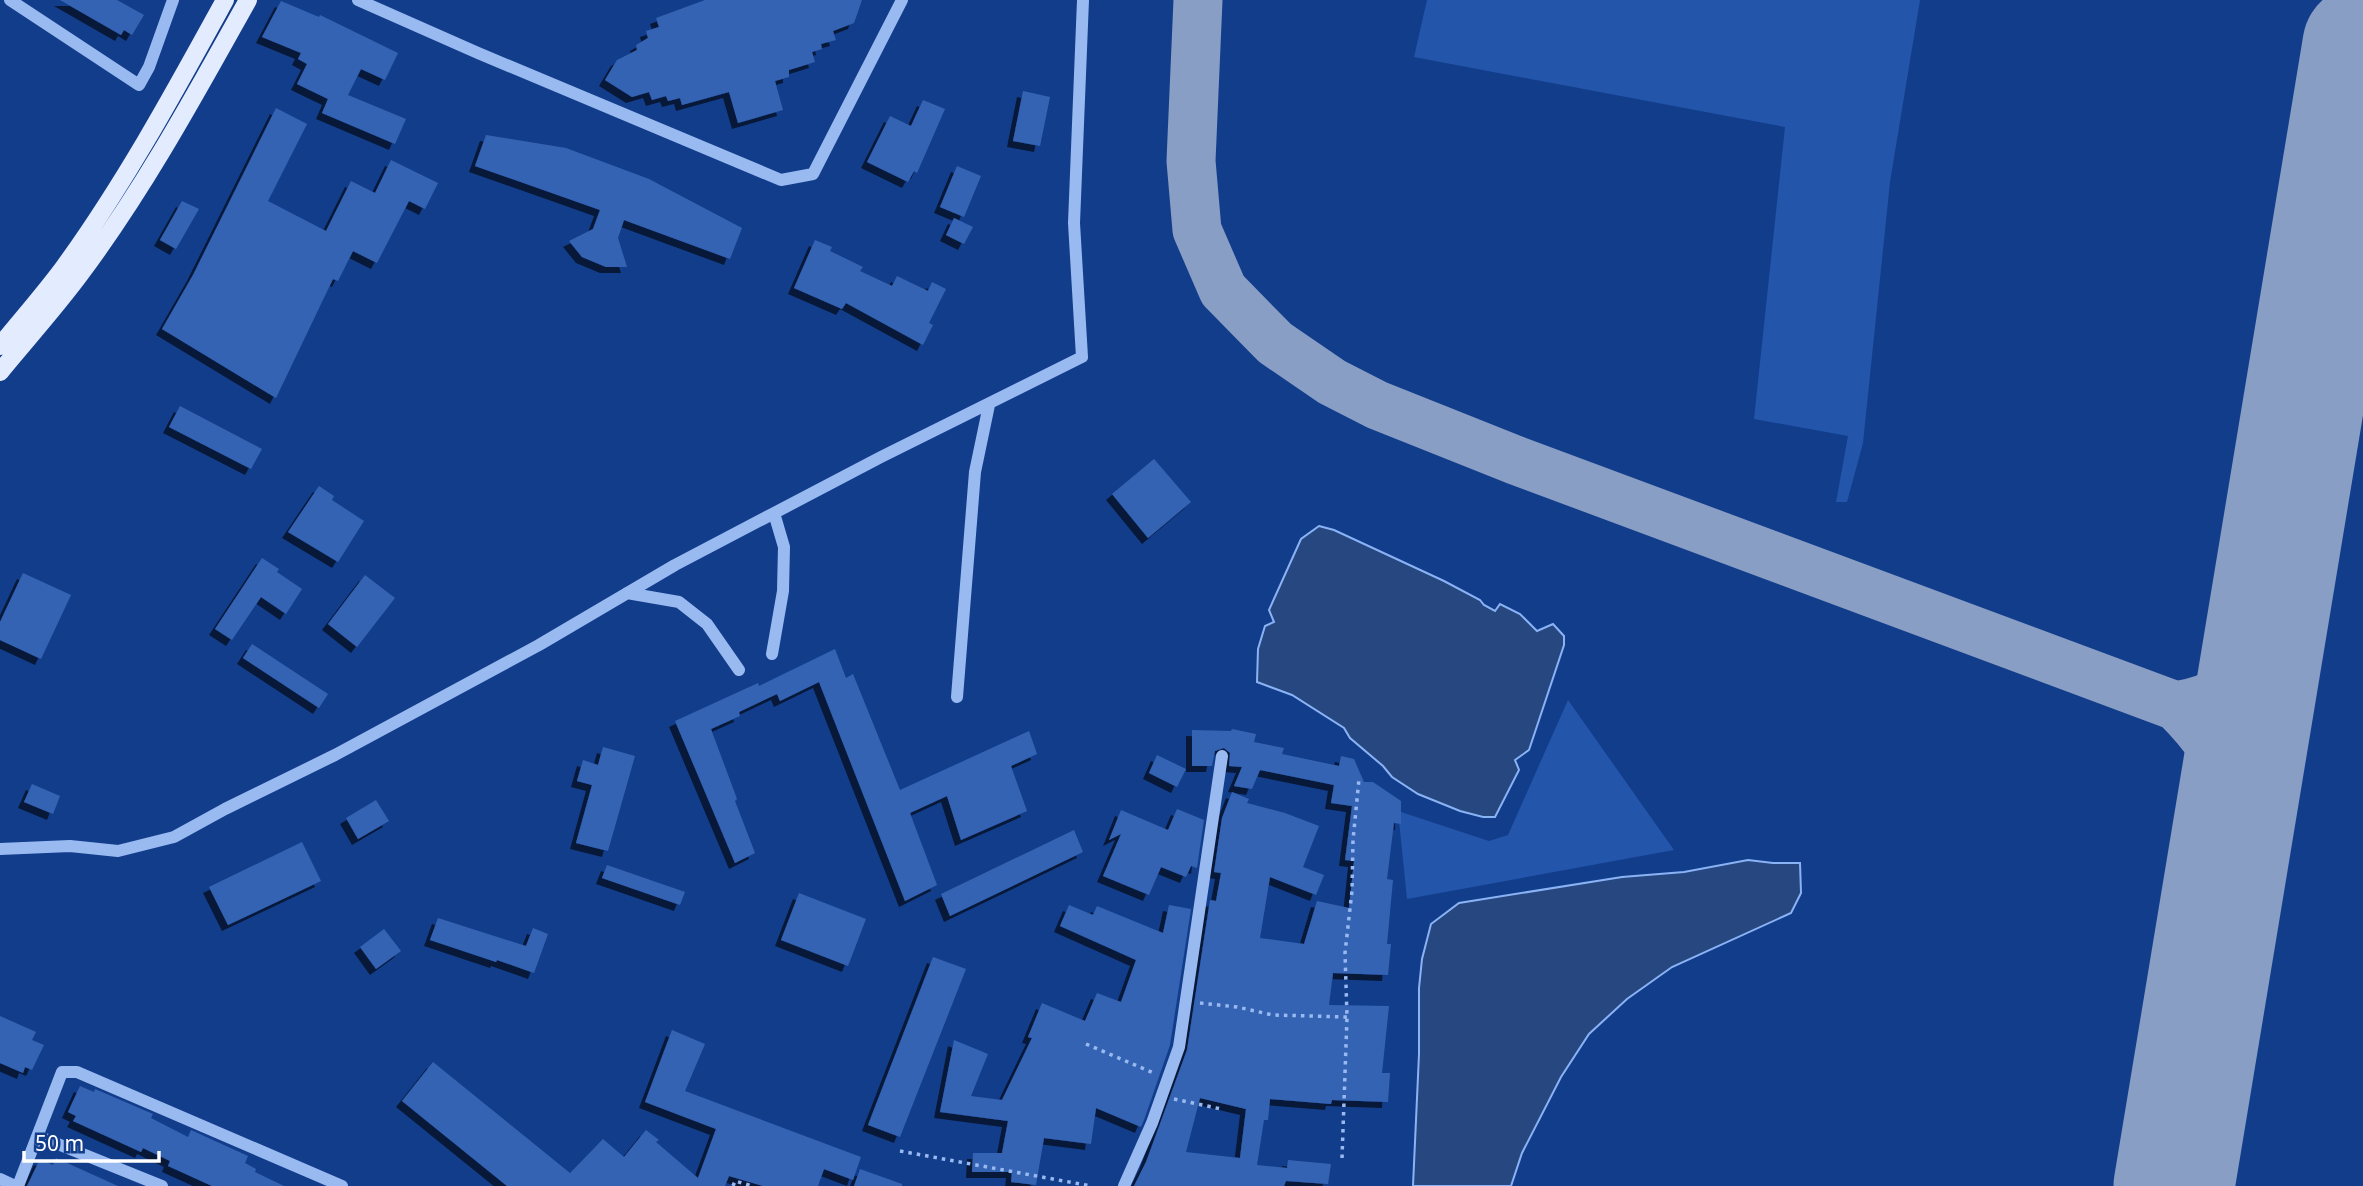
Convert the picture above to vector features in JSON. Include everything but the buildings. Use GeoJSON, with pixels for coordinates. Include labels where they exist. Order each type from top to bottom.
{"type":"FeatureCollection","features":[{"type":"Feature","properties":{"kind":"main road"},"geometry":{"type":"LineString","coordinates":[[0,346],[64,267],[172,96],[225,0]]}},
{"type":"Feature","properties":{"kind":"main road"},"geometry":{"type":"LineString","coordinates":[[0,372],[81,273],[118,218],[159,156],[248,0]]}},
{"type":"Feature","properties":{"kind":"street"},"geometry":{"type":"LineString","coordinates":[[10,0],[139,85],[149,67],[173,0]]}},
{"type":"Feature","properties":{"kind":"street"},"geometry":{"type":"LineString","coordinates":[[358,0],[781,180],[813,174],[902,0]]}},
{"type":"Feature","properties":{"kind":"street"},"geometry":{"type":"LineString","coordinates":[[0,849],[71,846],[118,851],[174,837],[225,808],[347,749],[774,513],[1082,357],[1074,223],[1083,0]]}},
{"type":"Feature","properties":{"kind":"street"},"geometry":{"type":"LineString","coordinates":[[957,697],[975,472],[989,405]]}},
{"type":"Feature","properties":{"kind":"street"},"geometry":{"type":"LineString","coordinates":[[772,654],[784,569],[784,547],[774,513]]}},
{"type":"Feature","properties":{"kind":"street"},"geometry":{"type":"LineString","coordinates":[[626,593],[679,602],[707,624],[739,670]]}},
{"type":"Feature","properties":{"kind":"street"},"geometry":{"type":"LineString","coordinates":[[1124,1186],[1152,1123],[1179,1047],[1222,756]]}},
{"type":"Feature","properties":{"kind":"street"},"geometry":{"type":"LineString","coordinates":[[0,1179],[16,1186],[62,1072],[77,1072],[342,1186]]}},
{"type":"Feature","properties":{"kind":"street"},"geometry":{"type":"LineString","coordinates":[[37,1136],[162,1186]]}},
{"type":"Feature","properties":{"kind":"path"},"geometry":{"type":"LineString","coordinates":[[1342,1158],[1348,1017],[1345,953],[1359,779]]}},
{"type":"Feature","properties":{"kind":"path"},"geometry":{"type":"LineString","coordinates":[[1187,1001],[1237,1007],[1273,1015],[1348,1017]]}},
{"type":"Feature","properties":{"kind":"path"},"geometry":{"type":"LineString","coordinates":[[1086,1044],[1167,1079]]}},
{"type":"Feature","properties":{"kind":"path"},"geometry":{"type":"LineString","coordinates":[[1161,1096],[1221,1109]]}},
{"type":"Feature","properties":{"kind":"path"},"geometry":{"type":"LineString","coordinates":[[900,1151],[1091,1186]]}},
{"type":"Feature","properties":{"kind":"path"},"geometry":{"type":"LineString","coordinates":[[733,1186],[735,1181],[752,1186]]}},
{"type":"Feature","properties":{"kind":"shaded area"},"geometry":{"type":"Polygon","coordinates":[[[1427,0],[1920,0],[1890,182],[1863,443],[1847,502],[1836,502],[1848,436],[1754,419],[1785,127],[1414,57],[1427,0]]]}},
{"type":"Feature","properties":{"kind":"shaded area"},"geometry":{"type":"Polygon","coordinates":[[[1319,526],[1334,530],[1444,581],[1495,611],[1500,604],[1520,614],[1537,631],[1553,624],[1564,636],[1564,645],[1529,750],[1515,760],[1519,770],[1495,817],[1460,811],[1418,794],[1392,777],[1350,738],[1344,728],[1292,695],[1257,682],[1258,649],[1265,626],[1274,622],[1269,610],[1301,539],[1319,526]]]}},
{"type":"Feature","properties":{"kind":"shaded area"},"geometry":{"type":"Polygon","coordinates":[[[1568,700],[1674,850],[1407,899],[1398,811],[1489,841],[1508,835],[1568,700]]]}},
{"type":"Feature","properties":{"kind":"shaded area"},"geometry":{"type":"Polygon","coordinates":[[[1748,860],[1800,863],[1801,893],[1791,913],[1672,967],[1627,999],[1589,1034],[1561,1077],[1522,1153],[1511,1186],[1413,1186],[1419,988],[1422,959],[1431,924],[1459,903],[1622,877],[1684,872],[1748,860]]]}},
{"type":"Feature","properties":{"kind":"taxiway"},"geometry":{"type":"LineString","coordinates":[[1198,0],[1191,161],[1197,230],[1223,290],[1275,343],[1332,382],[1377,405],[1515,460],[2176,706],[2225,690],[2245,676],[2262,656]]}},
{"type":"Feature","properties":{"kind":"taxiway"},"geometry":{"type":"LineString","coordinates":[[2176,706],[2214,751],[2228,777],[2237,805]]}},
{"type":"Feature","properties":{"kind":"runway"},"geometry":{"type":"LineString","coordinates":[[2174,1186],[2363,45]]}}]}
